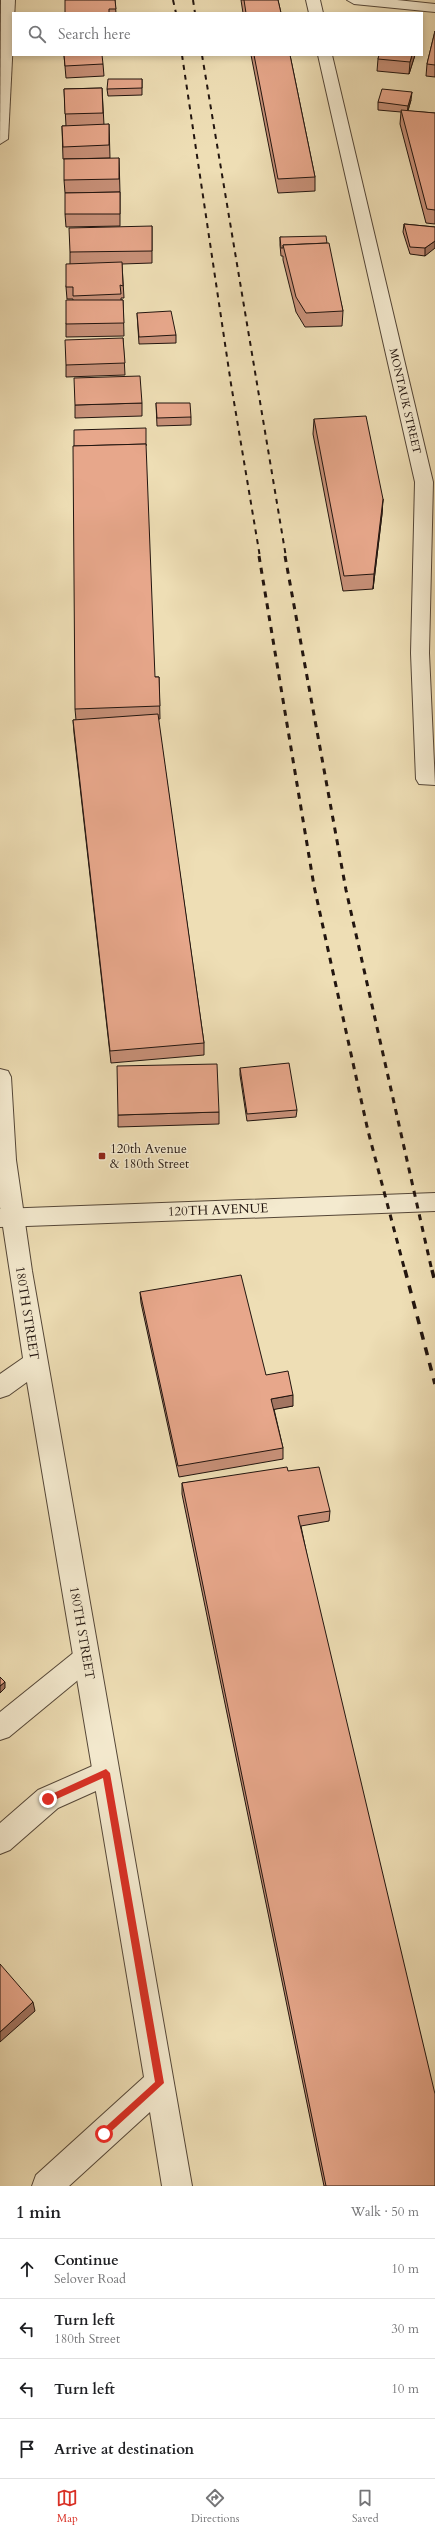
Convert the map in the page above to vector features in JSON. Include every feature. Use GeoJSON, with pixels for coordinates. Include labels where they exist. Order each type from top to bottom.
{"type":"FeatureCollection","features":[{"type":"Feature","properties":{"kind":"street"},"geometry":{"type":"LineString","coordinates":[[0,139],[8,0]]}},
{"type":"Feature","properties":{"kind":"street"},"geometry":{"type":"LineString","coordinates":[[313,0],[316,12]]}},
{"type":"Feature","properties":{"kind":"street"},"geometry":{"type":"LineString","coordinates":[[354,0],[435,8]]}},
{"type":"Feature","properties":{"kind":"street","name":"MONTAUK STREET"},"geometry":{"type":"LineString","coordinates":[[325,56],[429,482],[420,653],[431,778]]}},
{"type":"Feature","properties":{"kind":"street","name":"180TH STREET"},"geometry":{"type":"LineString","coordinates":[[0,1077],[6,1160],[6,1217],[35,1362],[177,2186]]}},
{"type":"Feature","properties":{"kind":"street","name":"120TH AVENUE"},"geometry":{"type":"LineString","coordinates":[[6,1217],[435,1202]]}},
{"type":"Feature","properties":{"kind":"street"},"geometry":{"type":"LineString","coordinates":[[0,1388],[35,1362]]}},
{"type":"Feature","properties":{"kind":"street"},"geometry":{"type":"LineString","coordinates":[[0,1728],[86,1658]]}},
{"type":"Feature","properties":{"kind":"street"},"geometry":{"type":"LineString","coordinates":[[0,1841],[48,1799],[106,1773]]}},
{"type":"Feature","properties":{"kind":"street"},"geometry":{"type":"LineString","coordinates":[[47,2186],[159,2083]]}},
{"type":"Feature","properties":{"kind":"building"},"geometry":{"type":"Polygon","coordinates":[[[65,0],[115,0],[116,9],[109,9],[109,12],[65,12],[65,0]]]}},
{"type":"Feature","properties":{"kind":"building"},"geometry":{"type":"Polygon","coordinates":[[[244,0],[278,0],[281,12],[246,12],[244,0]]]}},
{"type":"Feature","properties":{"kind":"building"},"geometry":{"type":"Polygon","coordinates":[[[435,31],[435,65],[427,64],[435,31]]]}},
{"type":"Feature","properties":{"kind":"building"},"geometry":{"type":"Polygon","coordinates":[[[64,56],[102,56],[103,64],[65,66],[64,56]]]}},
{"type":"Feature","properties":{"kind":"building"},"geometry":{"type":"Polygon","coordinates":[[[254,56],[290,56],[315,177],[278,179],[254,56]]]}},
{"type":"Feature","properties":{"kind":"building"},"geometry":{"type":"Polygon","coordinates":[[[379,56],[412,56],[410,62],[378,59],[379,56]]]}},
{"type":"Feature","properties":{"kind":"building"},"geometry":{"type":"Polygon","coordinates":[[[108,79],[142,79],[142,88],[107,89],[108,79]]]}},
{"type":"Feature","properties":{"kind":"building"},"geometry":{"type":"Polygon","coordinates":[[[102,88],[103,113],[65,114],[64,89],[102,88]]]}},
{"type":"Feature","properties":{"kind":"building"},"geometry":{"type":"Polygon","coordinates":[[[382,89],[412,92],[408,106],[378,102],[382,89]]]}},
{"type":"Feature","properties":{"kind":"building"},"geometry":{"type":"Polygon","coordinates":[[[401,110],[435,113],[435,210],[427,209],[401,110]]]}},
{"type":"Feature","properties":{"kind":"building"},"geometry":{"type":"Polygon","coordinates":[[[109,124],[109,145],[63,147],[62,126],[109,124]]]}},
{"type":"Feature","properties":{"kind":"building"},"geometry":{"type":"Polygon","coordinates":[[[119,158],[119,179],[64,180],[64,159],[119,158]]]}},
{"type":"Feature","properties":{"kind":"building"},"geometry":{"type":"Polygon","coordinates":[[[120,192],[120,214],[65,214],[65,193],[120,192]]]}},
{"type":"Feature","properties":{"kind":"building"},"geometry":{"type":"Polygon","coordinates":[[[404,224],[435,227],[435,241],[425,248],[410,247],[404,224]]]}},
{"type":"Feature","properties":{"kind":"building"},"geometry":{"type":"Polygon","coordinates":[[[152,226],[152,251],[70,252],[69,228],[152,226]]]}},
{"type":"Feature","properties":{"kind":"building"},"geometry":{"type":"Polygon","coordinates":[[[326,236],[327,243],[283,245],[283,248],[281,248],[280,237],[326,236]]]}},
{"type":"Feature","properties":{"kind":"building"},"geometry":{"type":"Polygon","coordinates":[[[329,243],[343,311],[306,313],[296,297],[283,245],[329,243]]]}},
{"type":"Feature","properties":{"kind":"building"},"geometry":{"type":"Polygon","coordinates":[[[122,262],[123,286],[120,285],[121,294],[73,296],[73,287],[66,287],[66,264],[122,262]]]}},
{"type":"Feature","properties":{"kind":"building"},"geometry":{"type":"Polygon","coordinates":[[[66,300],[123,300],[124,323],[66,324],[66,300]]]}},
{"type":"Feature","properties":{"kind":"building"},"geometry":{"type":"Polygon","coordinates":[[[171,311],[176,335],[139,337],[137,313],[171,311]]]}},
{"type":"Feature","properties":{"kind":"building"},"geometry":{"type":"Polygon","coordinates":[[[123,338],[125,363],[66,365],[65,340],[123,338]]]}},
{"type":"Feature","properties":{"kind":"building"},"geometry":{"type":"Polygon","coordinates":[[[140,376],[142,403],[75,405],[74,378],[140,376]]]}},
{"type":"Feature","properties":{"kind":"building"},"geometry":{"type":"Polygon","coordinates":[[[156,403],[190,403],[191,417],[157,418],[156,403]]]}},
{"type":"Feature","properties":{"kind":"building"},"geometry":{"type":"Polygon","coordinates":[[[366,416],[383,499],[374,574],[344,576],[314,419],[366,416]]]}},
{"type":"Feature","properties":{"kind":"building"},"geometry":{"type":"Polygon","coordinates":[[[146,428],[146,444],[74,446],[74,430],[146,428]]]}},
{"type":"Feature","properties":{"kind":"building"},"geometry":{"type":"Polygon","coordinates":[[[146,444],[155,677],[159,677],[160,706],[75,709],[73,446],[146,444]]]}},
{"type":"Feature","properties":{"kind":"building"},"geometry":{"type":"Polygon","coordinates":[[[158,714],[204,1043],[110,1051],[73,720],[158,714]]]}},
{"type":"Feature","properties":{"kind":"building"},"geometry":{"type":"Polygon","coordinates":[[[289,1063],[297,1110],[247,1114],[240,1068],[289,1063]]]}},
{"type":"Feature","properties":{"kind":"building"},"geometry":{"type":"Polygon","coordinates":[[[217,1064],[219,1112],[118,1115],[117,1066],[217,1064]]]}},
{"type":"Feature","properties":{"kind":"building"},"geometry":{"type":"Polygon","coordinates":[[[241,1275],[266,1375],[288,1371],[293,1395],[271,1399],[283,1448],[178,1466],[140,1292],[241,1275]]]}},
{"type":"Feature","properties":{"kind":"building"},"geometry":{"type":"Polygon","coordinates":[[[287,1467],[288,1471],[319,1467],[330,1511],[298,1516],[435,2094],[435,2186],[326,2186],[182,1483],[287,1467]]]}},
{"type":"Feature","properties":{"kind":"building"},"geometry":{"type":"Polygon","coordinates":[[[0,1677],[5,1682],[0,1686],[0,1677]]]}},
{"type":"Feature","properties":{"kind":"building"},"geometry":{"type":"Polygon","coordinates":[[[0,1964],[33,2002],[0,2032],[0,1964]]]}},
{"type":"Feature","properties":{"kind":"railway"},"geometry":{"type":"LineString","coordinates":[[173,0],[176,12]]}},
{"type":"Feature","properties":{"kind":"railway"},"geometry":{"type":"LineString","coordinates":[[193,0],[195,12]]}},
{"type":"Feature","properties":{"kind":"railway"},"geometry":{"type":"LineString","coordinates":[[182,56],[231,384],[260,557]]}},
{"type":"Feature","properties":{"kind":"railway"},"geometry":{"type":"LineString","coordinates":[[202,56],[286,557]]}},
{"type":"Feature","properties":{"kind":"railway"},"geometry":{"type":"LineString","coordinates":[[259,556],[314,886],[368,1131],[405,1271]]}},
{"type":"Feature","properties":{"kind":"railway"},"geometry":{"type":"LineString","coordinates":[[285,556],[346,890],[432,1271]]}},
{"type":"Feature","properties":{"kind":"railway"},"geometry":{"type":"LineString","coordinates":[[405,1270],[435,1384]]}},
{"type":"Feature","properties":{"kind":"railway"},"geometry":{"type":"LineString","coordinates":[[432,1270],[435,1282]]}},
{"type":"Feature","properties":{"kind":"place","name":"120th Avenue & 180th Street"},"geometry":{"type":"Point","coordinates":[102,1156]}},
{"type":"Feature","properties":{"kind":"route"},"geometry":{"type":"LineString","coordinates":[[48,1799],[106,1773],[159,2083],[104,2134]]}}]}
